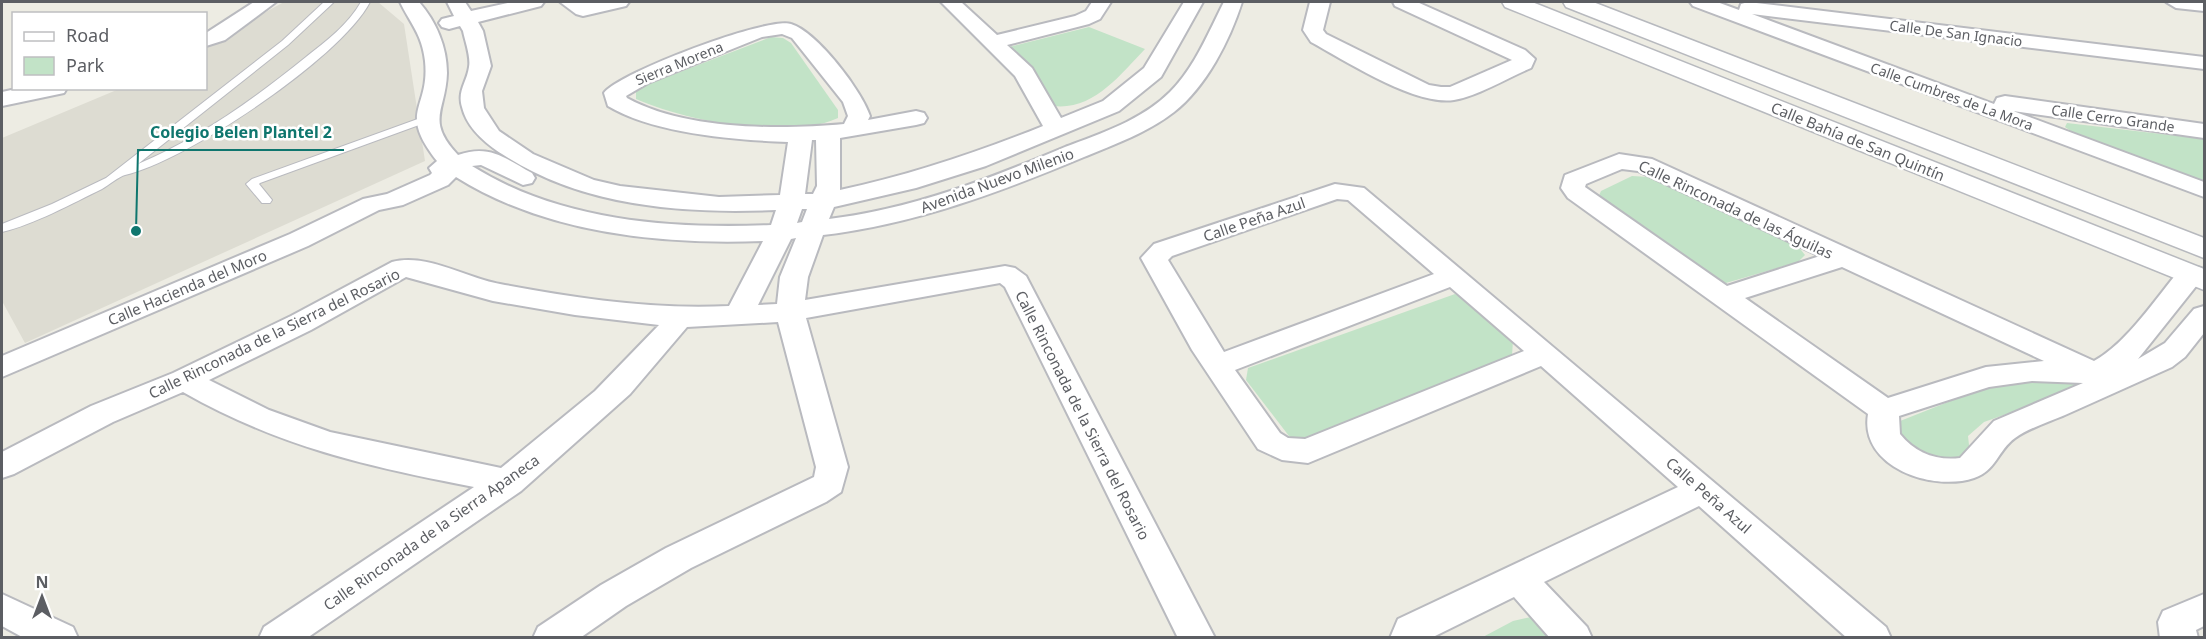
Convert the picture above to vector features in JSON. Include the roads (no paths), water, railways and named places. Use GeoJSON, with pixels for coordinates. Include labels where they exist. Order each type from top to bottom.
{"type":"FeatureCollection","features":[{"type":"Feature","properties":{"kind":"street"},"geometry":{"type":"LineString","coordinates":[[207,24],[240,2]]}},
{"type":"Feature","properties":{"kind":"street"},"geometry":{"type":"LineString","coordinates":[[207,40],[218,36],[266,2]]}},
{"type":"Feature","properties":{"kind":"street"},"geometry":{"type":"LineString","coordinates":[[461,10],[502,2]]}},
{"type":"Feature","properties":{"kind":"street"},"geometry":{"type":"LineString","coordinates":[[426,119],[435,82],[435,59],[420,16],[534,2]]}},
{"type":"Feature","properties":{"kind":"street"},"geometry":{"type":"LineString","coordinates":[[576,6],[619,2]]}},
{"type":"Feature","properties":{"kind":"street"},"geometry":{"type":"LineString","coordinates":[[950,2],[1024,73],[1056,129]]}},
{"type":"Feature","properties":{"kind":"street"},"geometry":{"type":"LineString","coordinates":[[992,43],[1082,20],[1093,15],[1102,2]]}},
{"type":"Feature","properties":{"kind":"street","name":"Avenida Nuevo Milenio"},"geometry":{"type":"LineString","coordinates":[[461,10],[473,31],[480,66],[471,91],[472,108],[490,136],[525,159],[586,186],[677,202],[719,205],[825,201],[907,183],[977,161],[1111,106],[1153,72],[1193,2]]}},
{"type":"Feature","properties":{"kind":"street","name":"Avenida Nuevo Milenio"},"geometry":{"type":"LineString","coordinates":[[426,119],[435,140],[454,165],[530,203],[570,217],[630,228],[706,234],[812,230],[948,201],[1116,135],[1165,108],[1195,78],[1233,2]]}},
{"type":"Feature","properties":{"kind":"street"},"geometry":{"type":"LineString","coordinates":[[1320,2],[1313,30],[1318,38],[1424,91],[1441,94],[1454,93],[1523,63],[1524,59],[1518,54],[1402,2]]}},
{"type":"Feature","properties":{"kind":"street","name":"Calle Bahía de San Quintín"},"geometry":{"type":"LineString","coordinates":[[1517,2],[2198,277]]}},
{"type":"Feature","properties":{"kind":"street","name":"Calle Bahía de San Quintín"},"geometry":{"type":"LineString","coordinates":[[1574,2],[2205,249]]}},
{"type":"Feature","properties":{"kind":"street"},"geometry":{"type":"LineString","coordinates":[[2176,2],[2205,5]]}},
{"type":"Feature","properties":{"kind":"street","name":"Calle De San Ignacio"},"geometry":{"type":"LineString","coordinates":[[1703,3],[2205,63]]}},
{"type":"Feature","properties":{"kind":"street","name":"Calle Cumbres de La Mora"},"geometry":{"type":"LineString","coordinates":[[1703,3],[2205,190]]}},
{"type":"Feature","properties":{"kind":"street","name":"Sierra Morena"},"geometry":{"type":"LineString","coordinates":[[788,23],[855,101],[859,116],[853,129],[801,136],[725,132],[682,124],[626,108],[608,92],[759,32],[788,23]]}},
{"type":"Feature","properties":{"kind":"street"},"geometry":{"type":"LineString","coordinates":[[2,99],[46,90]]}},
{"type":"Feature","properties":{"kind":"street","name":"Calle Cerro Grande"},"geometry":{"type":"LineString","coordinates":[[1950,95],[2205,131]]}},
{"type":"Feature","properties":{"kind":"street"},"geometry":{"type":"LineString","coordinates":[[853,129],[916,118]]}},
{"type":"Feature","properties":{"kind":"street"},"geometry":{"type":"LineString","coordinates":[[551,638],[595,606],[708,541],[814,493],[829,483],[832,467],[790,312],[794,278],[825,201],[828,186],[828,134]]}},
{"type":"Feature","properties":{"kind":"street"},"geometry":{"type":"LineString","coordinates":[[738,316],[781,232],[791,204],[801,136]]}},
{"type":"Feature","properties":{"kind":"street"},"geometry":{"type":"LineString","coordinates":[[454,165],[472,158],[485,157],[532,183],[555,192],[586,186]]}},
{"type":"Feature","properties":{"kind":"street","name":"Calle Rinconada de las Águilas"},"geometry":{"type":"LineString","coordinates":[[1884,410],[1577,193],[1573,188],[1574,180],[1613,163],[1633,161],[2104,377]]}},
{"type":"Feature","properties":{"kind":"street","name":"Calle Hacienda del Moro"},"geometry":{"type":"LineString","coordinates":[[2,367],[299,240],[372,204],[394,200],[439,180],[454,165]]}},
{"type":"Feature","properties":{"kind":"street","name":"Calle Peña Azul"},"geometry":{"type":"LineString","coordinates":[[1545,353],[1308,451],[1291,451],[1271,442],[1218,365],[1155,264],[1154,258],[1159,252],[1335,191],[1347,190],[1358,195],[1545,353],[1873,638]]}},
{"type":"Feature","properties":{"kind":"street","name":"Calle Rinconada de las Águilas"},"geometry":{"type":"LineString","coordinates":[[1723,296],[1842,258]]}},
{"type":"Feature","properties":{"kind":"street","name":"Calle Rinconada de la Sierra del Rosario"},"geometry":{"type":"LineString","coordinates":[[2,466],[102,414],[184,380],[301,323],[407,261],[421,270],[505,294],[575,306],[679,318],[790,312],[998,273],[1011,277],[1197,638]]}},
{"type":"Feature","properties":{"kind":"street"},"geometry":{"type":"LineString","coordinates":[[1218,365],[1453,276]]}},
{"type":"Feature","properties":{"kind":"street"},"geometry":{"type":"LineString","coordinates":[[2104,377],[2114,363],[2135,346],[2142,333],[2198,277]]}},
{"type":"Feature","properties":{"kind":"street"},"geometry":{"type":"LineString","coordinates":[[2104,377],[2032,371],[1986,377],[1884,410],[1880,420],[1882,433],[1889,445],[1900,454],[1933,469],[1962,470],[1984,458],[1993,437],[2006,429],[2104,377],[2154,364],[2175,350],[2205,315]]}},
{"type":"Feature","properties":{"kind":"street","name":"Calle Rinconada de la Sierra Apaneca"},"geometry":{"type":"LineString","coordinates":[[277,638],[509,482],[621,386],[663,341],[679,318]]}},
{"type":"Feature","properties":{"kind":"street"},"geometry":{"type":"LineString","coordinates":[[184,380],[214,397],[301,435],[360,453],[509,482]]}},
{"type":"Feature","properties":{"kind":"street"},"geometry":{"type":"LineString","coordinates":[[1409,638],[1411,630],[1702,490]]}},
{"type":"Feature","properties":{"kind":"street"},"geometry":{"type":"LineString","coordinates":[[1519,579],[1574,638]]}},
{"type":"Feature","properties":{"kind":"street"},"geometry":{"type":"LineString","coordinates":[[2,609],[60,638]]}},
{"type":"Feature","properties":{"kind":"street"},"geometry":{"type":"LineString","coordinates":[[2179,638],[2176,622],[2205,609]]}},
{"type":"Feature","properties":{"kind":"lane"},"geometry":{"type":"LineString","coordinates":[[110,180],[285,43],[329,2]]}},
{"type":"Feature","properties":{"kind":"lane"},"geometry":{"type":"LineString","coordinates":[[2,228],[56,207],[110,180],[160,160],[185,146],[276,87],[329,43],[360,13],[365,2]]}},
{"type":"Feature","properties":{"kind":"lane"},"geometry":{"type":"LineString","coordinates":[[266,200],[252,184],[255,181],[426,119]]}},
{"type":"Feature","properties":{"kind":"place","name":"Colegio Belen Plantel 2"},"geometry":{"type":"Point","coordinates":[136,231]}}]}
